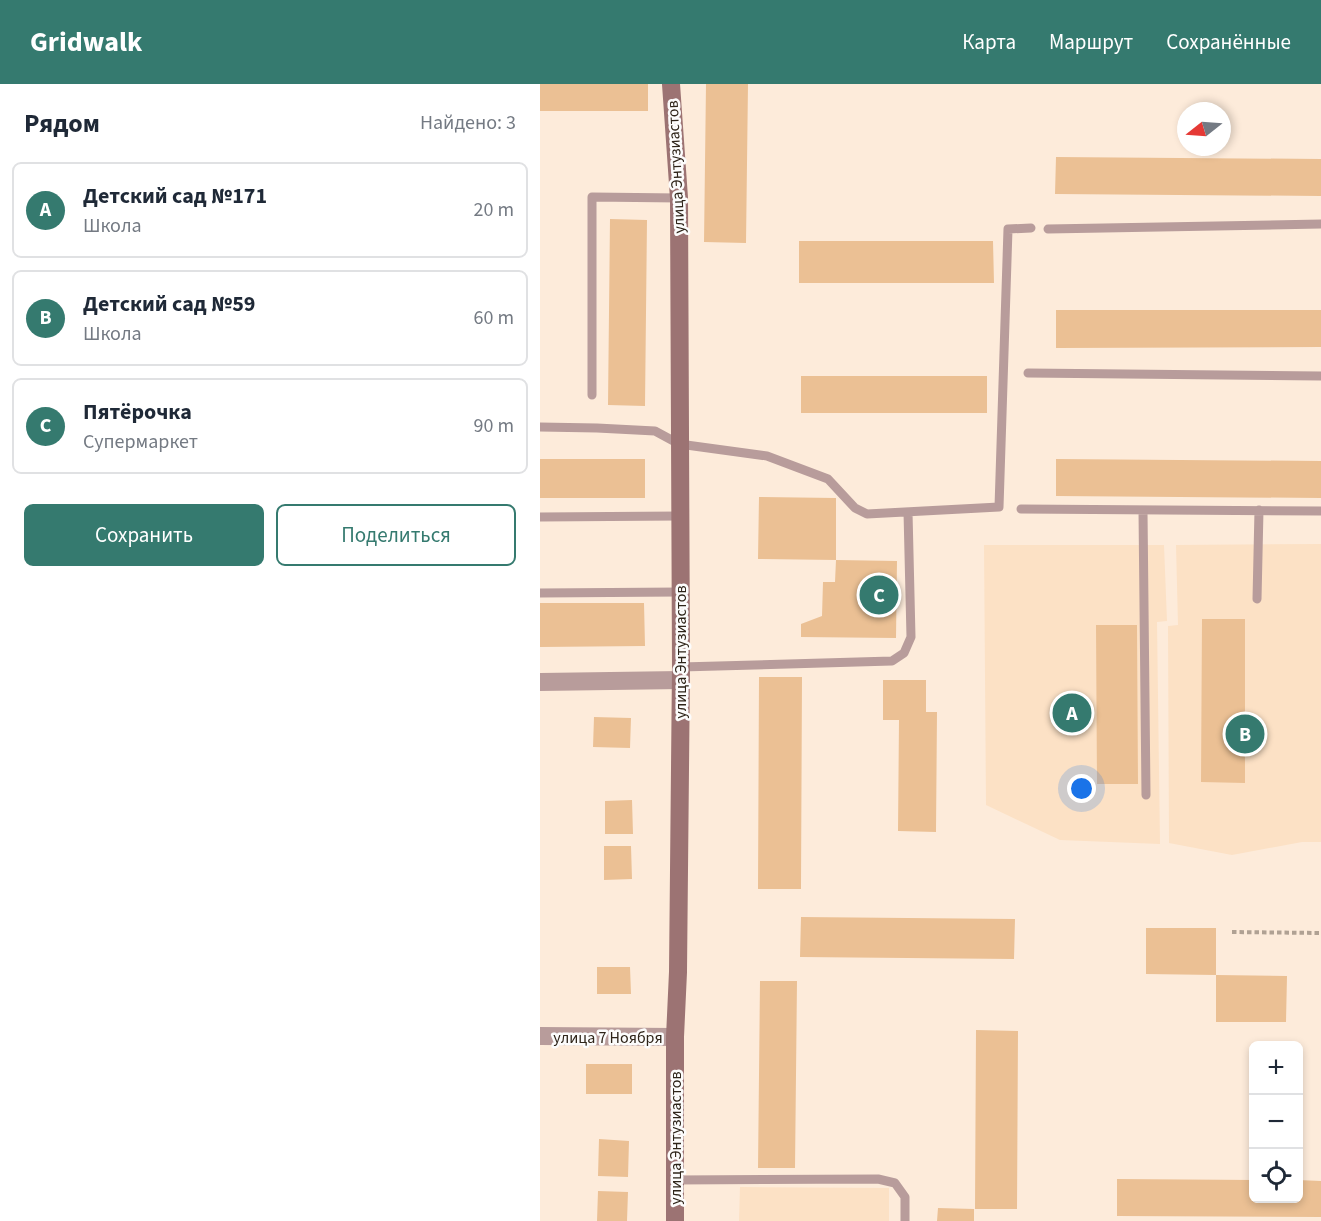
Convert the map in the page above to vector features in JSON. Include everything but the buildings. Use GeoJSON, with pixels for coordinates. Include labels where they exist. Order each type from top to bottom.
{"type":"FeatureCollection","features":[{"type":"Feature","properties":{"kind":"street","name":"улица Энтузиастов"},"geometry":{"type":"LineString","coordinates":[[671,84],[679,198],[681,673],[678,972],[675,1037],[675,1221]]}},
{"type":"Feature","properties":{"kind":"street"},"geometry":{"type":"LineString","coordinates":[[540,681],[681,673]]}},
{"type":"Feature","properties":{"kind":"street","name":"улица 7 Ноября"},"geometry":{"type":"LineString","coordinates":[[540,1036],[675,1037]]}},
{"type":"Feature","properties":{"kind":"lane"},"geometry":{"type":"LineString","coordinates":[[592,395],[592,197],[679,198]]}},
{"type":"Feature","properties":{"kind":"lane"},"geometry":{"type":"LineString","coordinates":[[1048,229],[1321,224]]}},
{"type":"Feature","properties":{"kind":"lane"},"geometry":{"type":"LineString","coordinates":[[540,427],[655,431],[679,444],[767,456],[828,478],[855,508],[867,514],[999,507],[1008,229],[1031,228]]}},
{"type":"Feature","properties":{"kind":"lane"},"geometry":{"type":"LineString","coordinates":[[1028,373],[1321,376]]}},
{"type":"Feature","properties":{"kind":"lane"},"geometry":{"type":"LineString","coordinates":[[1022,509],[1321,511]]}},
{"type":"Feature","properties":{"kind":"lane"},"geometry":{"type":"LineString","coordinates":[[1257,599],[1259,510]]}},
{"type":"Feature","properties":{"kind":"lane"},"geometry":{"type":"LineString","coordinates":[[1143,511],[1146,795]]}},
{"type":"Feature","properties":{"kind":"lane"},"geometry":{"type":"LineString","coordinates":[[681,673],[892,661],[904,653],[910,637],[908,512]]}},
{"type":"Feature","properties":{"kind":"lane"},"geometry":{"type":"LineString","coordinates":[[540,517],[680,516]]}},
{"type":"Feature","properties":{"kind":"lane"},"geometry":{"type":"LineString","coordinates":[[540,593],[680,592]]}},
{"type":"Feature","properties":{"kind":"lane"},"geometry":{"type":"LineString","coordinates":[[675,1180],[878,1179],[895,1183],[905,1197],[905,1221]]}},
{"type":"Feature","properties":{"kind":"path"},"geometry":{"type":"LineString","coordinates":[[1232,932],[1321,933]]}},
{"type":"Feature","properties":{"kind":"shaded area"},"geometry":{"type":"Polygon","coordinates":[[[1321,544],[1321,842],[1302,842],[1232,855],[1169,843],[1168,626],[1178,625],[1176,545],[1321,544]]]}},
{"type":"Feature","properties":{"kind":"shaded area"},"geometry":{"type":"Polygon","coordinates":[[[984,545],[1164,545],[1167,621],[1157,622],[1160,844],[1060,840],[986,805],[984,545]]]}},
{"type":"Feature","properties":{"kind":"shaded area"},"geometry":{"type":"Polygon","coordinates":[[[740,1187],[889,1188],[889,1221],[739,1221],[740,1187]]]}},
{"type":"Feature","properties":{"kind":"place","name":"Пятёрочка"},"geometry":{"type":"Point","coordinates":[879,595]}},
{"type":"Feature","properties":{"kind":"place","name":"Детский сад №171"},"geometry":{"type":"Point","coordinates":[1072,713]}},
{"type":"Feature","properties":{"kind":"place","name":"Детский сад №59"},"geometry":{"type":"Point","coordinates":[1245,734]}}]}
